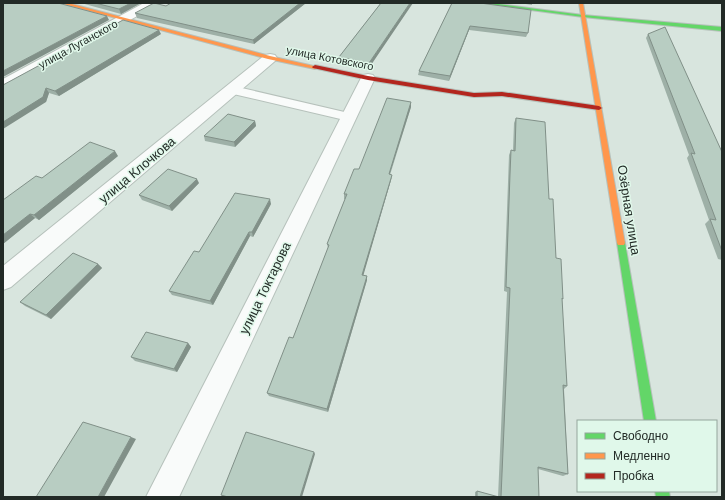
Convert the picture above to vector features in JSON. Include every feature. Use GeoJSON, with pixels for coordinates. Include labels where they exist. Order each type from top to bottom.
{"type":"FeatureCollection","features":[{"type":"Feature","properties":{"kind":"street","name":"улица Котовского"},"geometry":{"type":"LineString","coordinates":[[62,3],[270,58],[368,78],[474,95],[502,94],[599,108]]}},
{"type":"Feature","properties":{"kind":"street","name":"улица Луганского"},"geometry":{"type":"LineString","coordinates":[[3,85],[153,3]]}},
{"type":"Feature","properties":{"kind":"street"},"geometry":{"type":"LineString","coordinates":[[480,3],[583,16],[722,29]]}},
{"type":"Feature","properties":{"kind":"street","name":"Озёрная улица"},"geometry":{"type":"LineString","coordinates":[[581,3],[650,420]]}},
{"type":"Feature","properties":{"kind":"street","name":"улица Клочкова"},"geometry":{"type":"LineString","coordinates":[[3,280],[270,58]]}},
{"type":"Feature","properties":{"kind":"street","name":"улица Токтарова"},"geometry":{"type":"LineString","coordinates":[[162,497],[368,78]]}},
{"type":"Feature","properties":{"kind":"lane"},"geometry":{"type":"LineString","coordinates":[[233,90],[349,118]]}},
{"type":"Feature","properties":{"kind":"building"},"geometry":{"type":"Polygon","coordinates":[[[3,3],[58,3],[107,16],[3,71],[3,3]]]}},
{"type":"Feature","properties":{"kind":"building"},"geometry":{"type":"Polygon","coordinates":[[[95,3],[131,3],[119,9],[95,3]]]}},
{"type":"Feature","properties":{"kind":"building"},"geometry":{"type":"Polygon","coordinates":[[[154,3],[166,6],[171,3],[300,3],[253,40],[135,13],[154,3]]]}},
{"type":"Feature","properties":{"kind":"building"},"geometry":{"type":"Polygon","coordinates":[[[381,3],[410,3],[369,63],[339,57],[381,3]]]}},
{"type":"Feature","properties":{"kind":"building"},"geometry":{"type":"Polygon","coordinates":[[[452,3],[480,3],[531,10],[528,33],[470,26],[450,76],[419,71],[452,3]]]}},
{"type":"Feature","properties":{"kind":"building"},"geometry":{"type":"Polygon","coordinates":[[[123,20],[159,30],[55,91],[46,88],[43,97],[3,122],[3,85],[123,20]]]}},
{"type":"Feature","properties":{"kind":"building"},"geometry":{"type":"Polygon","coordinates":[[[665,27],[722,152],[722,251],[710,219],[716,220],[691,153],[695,154],[648,34],[665,27]]]}},
{"type":"Feature","properties":{"kind":"building"},"geometry":{"type":"Polygon","coordinates":[[[387,98],[411,102],[389,174],[392,175],[362,275],[367,276],[327,409],[267,393],[289,337],[293,338],[329,245],[327,244],[347,194],[344,194],[354,169],[359,169],[387,98]]]}},
{"type":"Feature","properties":{"kind":"building"},"geometry":{"type":"Polygon","coordinates":[[[228,114],[255,121],[234,142],[204,136],[228,114]]]}},
{"type":"Feature","properties":{"kind":"building"},"geometry":{"type":"Polygon","coordinates":[[[516,118],[545,122],[549,199],[553,199],[556,258],[561,259],[567,386],[563,385],[568,474],[538,467],[539,497],[501,497],[510,288],[506,287],[510,174],[511,150],[515,151],[516,118]]]}},
{"type":"Feature","properties":{"kind":"building"},"geometry":{"type":"Polygon","coordinates":[[[90,142],[115,151],[34,215],[30,214],[3,235],[3,200],[36,176],[42,178],[90,142]]]}},
{"type":"Feature","properties":{"kind":"building"},"geometry":{"type":"Polygon","coordinates":[[[168,169],[197,179],[169,206],[139,195],[168,169]]]}},
{"type":"Feature","properties":{"kind":"building"},"geometry":{"type":"Polygon","coordinates":[[[235,193],[270,199],[252,232],[249,232],[210,301],[169,291],[194,251],[199,252],[235,193]]]}},
{"type":"Feature","properties":{"kind":"building"},"geometry":{"type":"Polygon","coordinates":[[[73,253],[98,264],[46,315],[20,302],[73,253]]]}},
{"type":"Feature","properties":{"kind":"building"},"geometry":{"type":"Polygon","coordinates":[[[146,332],[188,343],[174,369],[131,357],[146,332]]]}},
{"type":"Feature","properties":{"kind":"building"},"geometry":{"type":"Polygon","coordinates":[[[83,422],[131,437],[98,497],[36,497],[83,422]]]}},
{"type":"Feature","properties":{"kind":"building"},"geometry":{"type":"Polygon","coordinates":[[[246,432],[314,452],[300,497],[228,497],[221,495],[246,432]]]}},
{"type":"Feature","properties":{"kind":"building"},"geometry":{"type":"Polygon","coordinates":[[[477,491],[499,497],[477,497],[477,491]]]}},
{"type":"Feature","properties":{"kind":"traffic: fast"},"geometry":{"type":"LineString","coordinates":[[480,3],[583,16],[722,29]]}},
{"type":"Feature","properties":{"kind":"traffic: fast"},"geometry":{"type":"LineString","coordinates":[[621,243],[650,420]]}},
{"type":"Feature","properties":{"kind":"traffic: fast"},"geometry":{"type":"LineString","coordinates":[[662,492],[663,497]]}},
{"type":"Feature","properties":{"kind":"traffic: slow"},"geometry":{"type":"LineString","coordinates":[[62,3],[270,58],[315,67]]}},
{"type":"Feature","properties":{"kind":"traffic: slow"},"geometry":{"type":"LineString","coordinates":[[581,3],[621,243]]}},
{"type":"Feature","properties":{"kind":"traffic: jam"},"geometry":{"type":"LineString","coordinates":[[315,67],[368,78],[474,95],[502,94],[599,108]]}}]}
